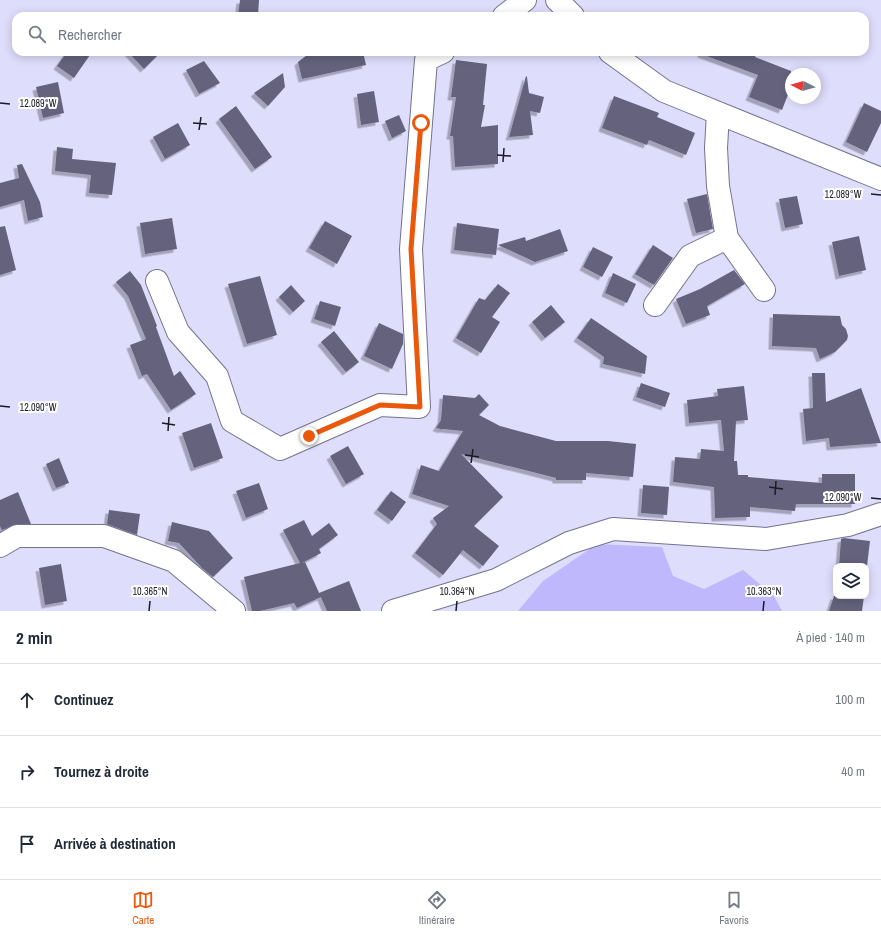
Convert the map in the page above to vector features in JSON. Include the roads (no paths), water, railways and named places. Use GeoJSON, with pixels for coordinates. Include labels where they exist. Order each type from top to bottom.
{"type":"FeatureCollection","features":[{"type":"Feature","properties":{"kind":"street"},"geometry":{"type":"LineString","coordinates":[[509,12],[525,0]]}},
{"type":"Feature","properties":{"kind":"street"},"geometry":{"type":"LineString","coordinates":[[557,0],[569,12]]}},
{"type":"Feature","properties":{"kind":"street"},"geometry":{"type":"LineString","coordinates":[[157,281],[178,332],[217,376],[232,421],[280,449],[380,405],[420,407],[411,249],[426,60],[434,56]]}},
{"type":"Feature","properties":{"kind":"street"},"geometry":{"type":"LineString","coordinates":[[616,56],[664,91],[881,179]]}},
{"type":"Feature","properties":{"kind":"street"},"geometry":{"type":"LineString","coordinates":[[718,113],[716,148],[718,186],[727,238],[764,290]]}},
{"type":"Feature","properties":{"kind":"street"},"geometry":{"type":"LineString","coordinates":[[655,305],[690,256],[727,238]]}},
{"type":"Feature","properties":{"kind":"street"},"geometry":{"type":"LineString","coordinates":[[393,611],[496,580],[569,543],[613,529],[766,539],[848,525],[881,514]]}},
{"type":"Feature","properties":{"kind":"street"},"geometry":{"type":"LineString","coordinates":[[0,546],[17,536],[104,536],[174,560],[234,611]]}}]}
